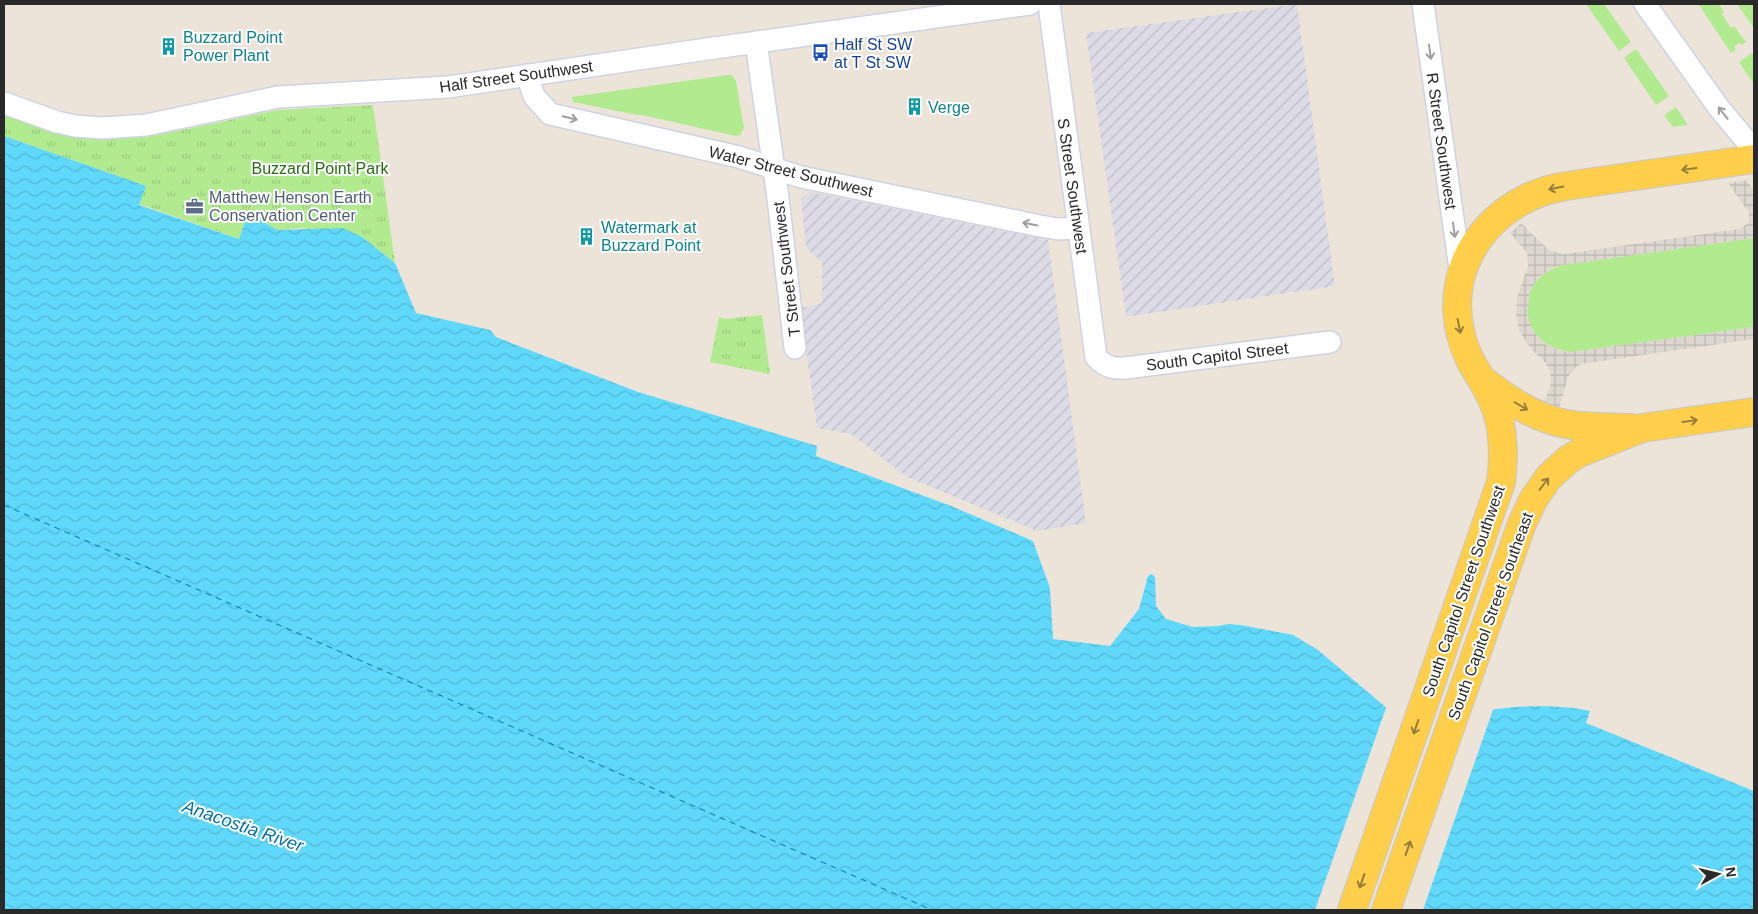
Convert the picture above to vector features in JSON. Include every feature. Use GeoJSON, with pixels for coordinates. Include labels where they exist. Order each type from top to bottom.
{"type":"FeatureCollection","features":[{"type":"Feature","properties":{"kind":"main road","name":"South Capitol Street Southwest"},"geometry":{"type":"LineString","coordinates":[[1352,910],[1497,496],[1503,468],[1500,419],[1489,393],[1472,365],[1460,333],[1457,304],[1461,277],[1472,249],[1489,225],[1503,212],[1539,192],[1559,187],[1754,159]]}},
{"type":"Feature","properties":{"kind":"main road"},"geometry":{"type":"LineString","coordinates":[[1481,378],[1519,406],[1548,420],[1576,426],[1642,428]]}},
{"type":"Feature","properties":{"kind":"main road","name":"South Capitol Street Southeast"},"geometry":{"type":"LineString","coordinates":[[1386,910],[1527,511],[1549,477],[1569,459],[1579,453],[1642,428],[1754,412]]}},
{"type":"Feature","properties":{"kind":"street","name":"Half Street Southwest"},"geometry":{"type":"LineString","coordinates":[[4,103],[66,124],[93,128],[112,128],[170,121],[278,97],[431,88],[1030,4]]}},
{"type":"Feature","properties":{"kind":"street","name":"S Street Southwest"},"geometry":{"type":"LineString","coordinates":[[1049,4],[1094,350],[1096,357],[1105,365]]}},
{"type":"Feature","properties":{"kind":"street","name":"R Street Southwest"},"geometry":{"type":"LineString","coordinates":[[1423,4],[1461,277]]}},
{"type":"Feature","properties":{"kind":"street"},"geometry":{"type":"LineString","coordinates":[[1645,4],[1719,108],[1754,150]]}},
{"type":"Feature","properties":{"kind":"street","name":"T Street Southwest"},"geometry":{"type":"LineString","coordinates":[[756,42],[774,169],[795,348]]}},
{"type":"Feature","properties":{"kind":"street","name":"Water Street Southwest"},"geometry":{"type":"LineString","coordinates":[[527,75],[534,96],[550,114],[739,158],[811,179],[1040,226],[1058,229],[1078,228]]}},
{"type":"Feature","properties":{"kind":"street","name":"South Capitol Street"},"geometry":{"type":"LineString","coordinates":[[1105,365],[1110,368],[1125,368],[1330,342]]}},
{"type":"Feature","properties":{"kind":"shaded area"},"geometry":{"type":"Polygon","coordinates":[[[1297,4],[1335,286],[1126,317],[1086,33],[1297,4]]]}},
{"type":"Feature","properties":{"kind":"shaded area"},"geometry":{"type":"Polygon","coordinates":[[[1747,180],[1754,191],[1754,239],[1554,267],[1539,277],[1530,291],[1527,315],[1533,331],[1545,344],[1561,351],[1572,352],[1754,327],[1754,339],[1581,364],[1568,377],[1559,408],[1544,404],[1551,383],[1550,371],[1519,330],[1516,315],[1517,298],[1528,266],[1527,254],[1510,233],[1521,223],[1549,250],[1564,254],[1740,229],[1749,222],[1749,213],[1728,183],[1747,180]]]}},
{"type":"Feature","properties":{"kind":"shaded area"},"geometry":{"type":"Polygon","coordinates":[[[810,192],[1048,240],[1086,523],[1037,531],[907,477],[851,434],[817,428],[800,308],[822,303],[822,262],[806,248],[801,199],[810,192]]]}},
{"type":"Feature","properties":{"kind":"green space"},"geometry":{"type":"Polygon","coordinates":[[[1586,4],[1604,4],[1631,42],[1619,51],[1586,4]]]}},
{"type":"Feature","properties":{"kind":"green space"},"geometry":{"type":"Polygon","coordinates":[[[1700,4],[1719,4],[1724,12],[1722,14],[1731,28],[1734,26],[1746,42],[1742,45],[1739,43],[1734,47],[1736,50],[1731,53],[1700,4]]]}},
{"type":"Feature","properties":{"kind":"green space"},"geometry":{"type":"Polygon","coordinates":[[[1737,4],[1754,4],[1754,28],[1737,4]]]}},
{"type":"Feature","properties":{"kind":"green space"},"geometry":{"type":"Polygon","coordinates":[[[1636,49],[1669,96],[1656,105],[1624,58],[1636,49]]]}},
{"type":"Feature","properties":{"kind":"green space"},"geometry":{"type":"Polygon","coordinates":[[[1752,53],[1754,56],[1754,84],[1739,62],[1752,53]]]}},
{"type":"Feature","properties":{"kind":"green space"},"geometry":{"type":"Polygon","coordinates":[[[732,75],[736,81],[744,128],[740,135],[736,136],[573,102],[572,97],[732,75]]]}},
{"type":"Feature","properties":{"kind":"green space","name":"Buzzard Point Park"},"geometry":{"type":"Polygon","coordinates":[[[373,105],[395,263],[362,237],[302,228],[277,230],[248,213],[239,239],[139,204],[145,186],[4,136],[4,113],[65,135],[104,138],[163,134],[277,110],[373,105]]]}},
{"type":"Feature","properties":{"kind":"green space"},"geometry":{"type":"Polygon","coordinates":[[[1676,107],[1688,125],[1673,127],[1664,115],[1676,107]]]}},
{"type":"Feature","properties":{"kind":"green space"},"geometry":{"type":"Polygon","coordinates":[[[1754,239],[1754,327],[1572,352],[1554,347],[1540,338],[1531,326],[1527,312],[1528,298],[1534,284],[1546,273],[1563,265],[1754,239]]]}},
{"type":"Feature","properties":{"kind":"green space"},"geometry":{"type":"Polygon","coordinates":[[[762,315],[770,374],[710,362],[719,317],[725,319],[762,315]]]}},
{"type":"Feature","properties":{"kind":"water","name":"Anacostia River"},"geometry":{"type":"Polygon","coordinates":[[[4,136],[146,186],[139,205],[239,239],[248,213],[277,230],[343,228],[362,237],[395,263],[416,313],[490,330],[496,337],[638,392],[817,446],[816,456],[951,506],[1033,541],[1050,588],[1053,639],[1110,646],[1139,609],[1148,576],[1152,574],[1155,577],[1156,606],[1166,619],[1193,627],[1228,624],[1241,625],[1293,635],[1318,650],[1401,720],[1426,733],[1467,716],[1493,710],[1551,706],[1590,711],[1586,723],[1754,791],[1754,910],[4,910],[4,136]]]}},
{"type":"Feature","properties":{"kind":"pier"},"geometry":{"type":"Polygon","coordinates":[[[1387,705],[1416,728],[1426,730],[1446,724],[1460,715],[1494,707],[1423,910],[1315,910],[1387,705]]]}},
{"type":"Feature","properties":{"kind":"ferry route"},"geometry":{"type":"LineString","coordinates":[[4,505],[932,910]]}},
{"type":"Feature","properties":{"kind":"place","name":"Buzzard Point Power Plant"},"geometry":{"type":"Point","coordinates":[169,46]}},
{"type":"Feature","properties":{"kind":"place","name":"Half St SW at T St SW"},"geometry":{"type":"Point","coordinates":[820,53]}},
{"type":"Feature","properties":{"kind":"place","name":"Verge"},"geometry":{"type":"Point","coordinates":[914,107]}},
{"type":"Feature","properties":{"kind":"place","name":"Matthew Henson Earth Conservation Center"},"geometry":{"type":"Point","coordinates":[195,206]}},
{"type":"Feature","properties":{"kind":"place","name":"Watermark at Buzzard Point"},"geometry":{"type":"Point","coordinates":[587,236]}}]}
